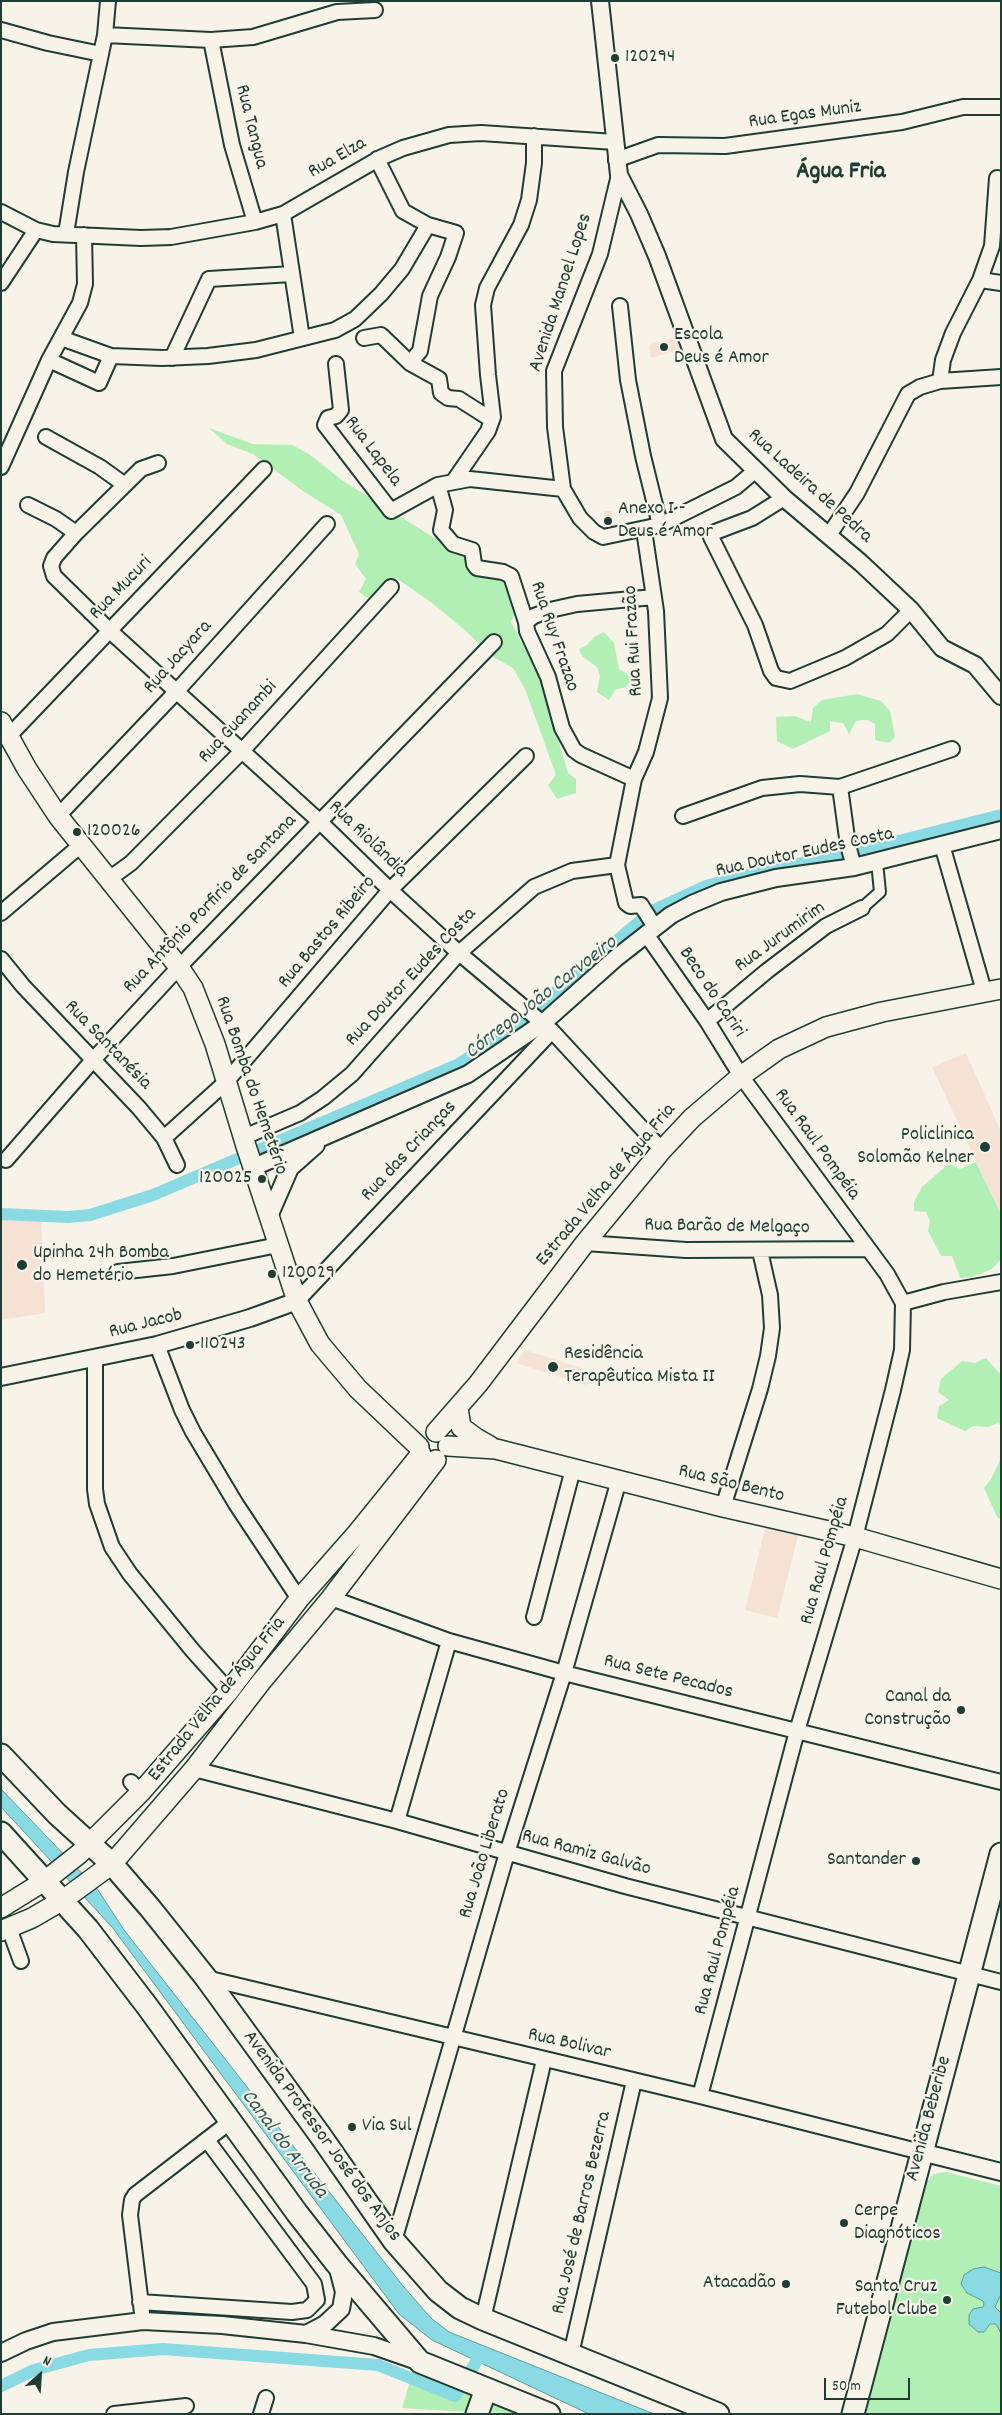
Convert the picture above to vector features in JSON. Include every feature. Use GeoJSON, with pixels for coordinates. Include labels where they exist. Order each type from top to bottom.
{"type":"FeatureCollection","features":[{"type":"Feature","properties":{"kind":"main road","name":"Rua Bomba do Hemetério"},"geometry":{"type":"LineString","coordinates":[[5,729],[58,816],[194,988],[297,1300],[320,1344],[358,1389],[431,1445]]}},
{"type":"Feature","properties":{"kind":"main road","name":"Estrada Velha de Água Fria"},"geometry":{"type":"LineString","coordinates":[[5,1930],[70,1896],[105,1869],[194,1769],[261,1682],[331,1598],[431,1445],[458,1408],[585,1243],[662,1150],[692,1118],[741,1076],[779,1049],[826,1027],[882,1012],[992,990]]}},
{"type":"Feature","properties":{"kind":"main road"},"geometry":{"type":"LineString","coordinates":[[458,1408],[461,1427],[496,1449]]}},
{"type":"Feature","properties":{"kind":"main road","name":"Estrada Velha de Água Fria"},"geometry":{"type":"LineString","coordinates":[[1,1908],[52,1876],[85,1849],[136,1787],[229,1690],[299,1599],[431,1445]]}},
{"type":"Feature","properties":{"kind":"main road","name":"Rua São Bento"},"geometry":{"type":"LineString","coordinates":[[431,1445],[496,1449],[723,1507],[854,1537],[1001,1579]]}},
{"type":"Feature","properties":{"kind":"main road","name":"Avenida Professor José dos Anjos"},"geometry":{"type":"LineString","coordinates":[[1,1755],[57,1814],[85,1849],[206,1978],[394,2241],[438,2291],[460,2308],[483,2319],[718,2414]]}},
{"type":"Feature","properties":{"kind":"main road"},"geometry":{"type":"LineString","coordinates":[[1,1832],[52,1876],[70,1896],[231,2121],[336,2263],[420,2362],[548,2414]]}},
{"type":"Feature","properties":{"kind":"main road","name":"Avenida Beberibe"},"geometry":{"type":"LineString","coordinates":[[853,2414],[967,1974],[1001,1854]]}},
{"type":"Feature","properties":{"kind":"main road"},"geometry":{"type":"LineString","coordinates":[[477,2414],[484,2389]]}},
{"type":"Feature","properties":{"kind":"street"},"geometry":{"type":"LineString","coordinates":[[66,234],[76,172],[105,35],[108,1]]}},
{"type":"Feature","properties":{"kind":"street","name":"Rua Ladeira de Pedra"},"geometry":{"type":"LineString","coordinates":[[600,1],[617,168],[657,256],[724,439],[784,498],[829,535],[911,610],[942,648],[975,665],[1001,696]]}},
{"type":"Feature","properties":{"kind":"street"},"geometry":{"type":"LineString","coordinates":[[105,35],[211,40],[253,37],[337,12],[375,10]]}},
{"type":"Feature","properties":{"kind":"street"},"geometry":{"type":"LineString","coordinates":[[1,30],[48,43],[101,54]]}},
{"type":"Feature","properties":{"kind":"street","name":"Rua Tangua"},"geometry":{"type":"LineString","coordinates":[[211,40],[230,137],[256,222]]}},
{"type":"Feature","properties":{"kind":"street","name":"Rua Egas Muniz"},"geometry":{"type":"LineString","coordinates":[[617,168],[658,144],[724,146],[743,144],[902,122],[963,107],[1001,107]]}},
{"type":"Feature","properties":{"kind":"street","name":"Rua Elza"},"geometry":{"type":"LineString","coordinates":[[1,212],[36,230],[84,235],[171,237],[256,222],[283,214],[377,159],[402,148],[449,136],[481,133],[615,142]]}},
{"type":"Feature","properties":{"kind":"street"},"geometry":{"type":"LineString","coordinates":[[453,482],[488,431],[492,420],[484,305],[487,288],[521,225],[529,200],[534,163],[534,136]]}},
{"type":"Feature","properties":{"kind":"street"},"geometry":{"type":"LineString","coordinates":[[377,159],[403,211],[428,225],[456,233],[448,258],[430,296],[420,351],[410,364]]}},
{"type":"Feature","properties":{"kind":"street","name":"Avenida Manoel Lopes"},"geometry":{"type":"LineString","coordinates":[[617,168],[600,254],[554,371],[554,427],[563,489],[580,518],[601,537],[644,530],[660,525],[736,487],[756,470]]}},
{"type":"Feature","properties":{"kind":"street"},"geometry":{"type":"LineString","coordinates":[[940,381],[943,360],[953,333],[980,280],[992,246],[997,178]]}},
{"type":"Feature","properties":{"kind":"street"},"geometry":{"type":"LineString","coordinates":[[283,214],[302,338]]}},
{"type":"Feature","properties":{"kind":"street"},"geometry":{"type":"LineString","coordinates":[[61,338],[111,356],[172,358],[256,350],[335,330],[355,319],[402,269],[428,225]]}},
{"type":"Feature","properties":{"kind":"street"},"geometry":{"type":"LineString","coordinates":[[1,283],[36,230]]}},
{"type":"Feature","properties":{"kind":"street"},"geometry":{"type":"LineString","coordinates":[[1,467],[49,360],[80,304],[85,284],[84,235]]}},
{"type":"Feature","properties":{"kind":"street"},"geometry":{"type":"LineString","coordinates":[[172,358],[209,279],[292,274]]}},
{"type":"Feature","properties":{"kind":"street"},"geometry":{"type":"LineString","coordinates":[[980,280],[1001,283]]}},
{"type":"Feature","properties":{"kind":"street"},"geometry":{"type":"LineString","coordinates":[[620,306],[628,380],[643,456],[660,525]]}},
{"type":"Feature","properties":{"kind":"street"},"geometry":{"type":"LineString","coordinates":[[364,338],[381,335],[410,364],[439,379],[441,393],[448,398],[459,399],[492,420]]}},
{"type":"Feature","properties":{"kind":"street"},"geometry":{"type":"LineString","coordinates":[[49,360],[99,383],[111,356]]}},
{"type":"Feature","properties":{"kind":"street","name":"Rua Lapela"},"geometry":{"type":"LineString","coordinates":[[336,364],[341,410],[336,416],[328,418],[325,425],[390,511],[407,504],[438,485]]}},
{"type":"Feature","properties":{"kind":"street"},"geometry":{"type":"LineString","coordinates":[[829,535],[857,493],[908,394],[920,387],[940,381],[1001,377]]}},
{"type":"Feature","properties":{"kind":"street"},"geometry":{"type":"LineString","coordinates":[[46,437],[100,467],[125,485]]}},
{"type":"Feature","properties":{"kind":"street"},"geometry":{"type":"LineString","coordinates":[[28,505],[56,519],[76,533],[141,469],[158,463]]}},
{"type":"Feature","properties":{"kind":"street","name":"Rua Mucuri"},"geometry":{"type":"LineString","coordinates":[[5,729],[110,631],[264,469]]}},
{"type":"Feature","properties":{"kind":"street"},"geometry":{"type":"LineString","coordinates":[[438,485],[470,479],[563,489]]}},
{"type":"Feature","properties":{"kind":"street","name":"Rua Ruy Frazao"},"geometry":{"type":"LineString","coordinates":[[438,485],[446,510],[442,530],[453,544],[472,550],[474,564],[477,568],[496,570],[511,576],[526,622],[527,631],[548,677],[562,728],[574,750],[581,756],[634,779]]}},
{"type":"Feature","properties":{"kind":"street"},"geometry":{"type":"LineString","coordinates":[[784,498],[752,518],[715,532],[711,537],[755,625],[771,671],[776,678],[790,681],[846,658],[887,634],[911,610]]}},
{"type":"Feature","properties":{"kind":"street","name":"Rua Jacyara"},"geometry":{"type":"LineString","coordinates":[[58,816],[176,692],[327,524]]}},
{"type":"Feature","properties":{"kind":"street","name":"Rua Rui Frazão"},"geometry":{"type":"LineString","coordinates":[[617,864],[634,779],[646,752],[660,698],[654,597],[644,530]]}},
{"type":"Feature","properties":{"kind":"street","name":"Rua Riolândia"},"geometry":{"type":"LineString","coordinates":[[76,533],[54,558],[51,566],[54,576],[110,631],[319,821],[390,890],[542,1023],[662,1150]]}},
{"type":"Feature","properties":{"kind":"street","name":"Rua Guanambi"},"geometry":{"type":"LineString","coordinates":[[109,879],[131,863],[242,751],[391,587]]}},
{"type":"Feature","properties":{"kind":"street"},"geometry":{"type":"LineString","coordinates":[[526,622],[534,616],[550,610],[577,604],[654,597]]}},
{"type":"Feature","properties":{"kind":"street","name":"Rua Antônio Porfirio de Santana"},"geometry":{"type":"LineString","coordinates":[[6,1160],[93,1060],[179,967],[494,642]]}},
{"type":"Feature","properties":{"kind":"street"},"geometry":{"type":"LineString","coordinates":[[683,816],[762,788],[800,784],[840,787],[952,749]]}},
{"type":"Feature","properties":{"kind":"street","name":"Rua Bastos Ribeiro"},"geometry":{"type":"LineString","coordinates":[[164,1138],[226,1082],[390,890],[526,756]]}},
{"type":"Feature","properties":{"kind":"street"},"geometry":{"type":"LineString","coordinates":[[840,787],[848,845],[854,863]]}},
{"type":"Feature","properties":{"kind":"street","name":"Rua Doutor Eudes Costa"},"geometry":{"type":"LineString","coordinates":[[248,1152],[328,1135],[468,1074],[542,1023],[616,958],[648,922],[671,915],[721,892],[776,878],[854,863],[877,862],[1001,830]]}},
{"type":"Feature","properties":{"kind":"street"},"geometry":{"type":"LineString","coordinates":[[1,914],[82,845]]}},
{"type":"Feature","properties":{"kind":"street"},"geometry":{"type":"LineString","coordinates":[[942,845],[992,990]]}},
{"type":"Feature","properties":{"kind":"street","name":"Rua Jurumirim"},"geometry":{"type":"LineString","coordinates":[[707,1022],[766,971],[826,926],[862,908],[879,895],[882,888],[877,862]]}},
{"type":"Feature","properties":{"kind":"street"},"geometry":{"type":"LineString","coordinates":[[617,864],[626,903],[630,906],[639,904],[648,922]]}},
{"type":"Feature","properties":{"kind":"street","name":"Rua Doutor Eudes Costa"},"geometry":{"type":"LineString","coordinates":[[248,1152],[323,1098],[352,1074],[460,953],[522,896],[545,881],[572,871],[617,864]]}},
{"type":"Feature","properties":{"kind":"street","name":"Beco do Cariri"},"geometry":{"type":"LineString","coordinates":[[648,922],[741,1076]]}},
{"type":"Feature","properties":{"kind":"street","name":"Rua Santanésia"},"geometry":{"type":"LineString","coordinates":[[1,959],[23,986],[139,1108],[164,1138],[177,1166]]}},
{"type":"Feature","properties":{"kind":"street","name":"Rua das Crianças"},"geometry":{"type":"LineString","coordinates":[[297,1300],[542,1023]]}},
{"type":"Feature","properties":{"kind":"street","name":"Rua Raul Pompéia"},"geometry":{"type":"LineString","coordinates":[[700,2096],[749,1918],[797,1731],[854,1537],[902,1350],[903,1304],[886,1274],[741,1076]]}},
{"type":"Feature","properties":{"kind":"street"},"geometry":{"type":"LineString","coordinates":[[270,1214],[290,1168],[328,1135]]}},
{"type":"Feature","properties":{"kind":"street","name":"Rua Barão de Melgaço"},"geometry":{"type":"LineString","coordinates":[[585,1243],[686,1250],[868,1249]]}},
{"type":"Feature","properties":{"kind":"street"},"geometry":{"type":"LineString","coordinates":[[118,1272],[173,1266],[278,1245]]}},
{"type":"Feature","properties":{"kind":"street"},"geometry":{"type":"LineString","coordinates":[[723,1507],[760,1389],[770,1347],[772,1328],[770,1295],[760,1251]]}},
{"type":"Feature","properties":{"kind":"street"},"geometry":{"type":"LineString","coordinates":[[903,1304],[944,1292],[1001,1282]]}},
{"type":"Feature","properties":{"kind":"street","name":"Rua Jacob"},"geometry":{"type":"LineString","coordinates":[[1,1377],[157,1345],[250,1318],[297,1300]]}},
{"type":"Feature","properties":{"kind":"street"},"geometry":{"type":"LineString","coordinates":[[157,1345],[182,1410],[193,1432],[255,1534],[299,1599]]}},
{"type":"Feature","properties":{"kind":"street"},"geometry":{"type":"LineString","coordinates":[[95,1358],[95,1490],[97,1504],[112,1547],[130,1574],[193,1651],[229,1690]]}},
{"type":"Feature","properties":{"kind":"street"},"geometry":{"type":"LineString","coordinates":[[534,1617],[573,1469]]}},
{"type":"Feature","properties":{"kind":"street","name":"Rua João Liberato"},"geometry":{"type":"LineString","coordinates":[[394,2241],[452,2037],[507,1853],[564,1673],[619,1480]]}},
{"type":"Feature","properties":{"kind":"street","name":"Rua Sete Pecados"},"geometry":{"type":"LineString","coordinates":[[331,1598],[450,1641],[564,1673],[1001,1782]]}},
{"type":"Feature","properties":{"kind":"street"},"geometry":{"type":"LineString","coordinates":[[397,1820],[450,1641]]}},
{"type":"Feature","properties":{"kind":"street","name":"Rua Ramiz Galvão"},"geometry":{"type":"LineString","coordinates":[[194,1769],[397,1820],[507,1853],[749,1918],[1001,1982]]}},
{"type":"Feature","properties":{"kind":"street"},"geometry":{"type":"LineString","coordinates":[[5,1930],[21,1961]]}},
{"type":"Feature","properties":{"kind":"street","name":"Rua Bolivar"},"geometry":{"type":"LineString","coordinates":[[206,1978],[700,2096],[921,2152]]}},
{"type":"Feature","properties":{"kind":"street"},"geometry":{"type":"LineString","coordinates":[[483,2319],[544,2060]]}},
{"type":"Feature","properties":{"kind":"street","name":"Rua José de Barros Bezerra"},"geometry":{"type":"LineString","coordinates":[[571,2354],[634,2081]]}},
{"type":"Feature","properties":{"kind":"street"},"geometry":{"type":"LineString","coordinates":[[143,2322],[130,2216],[132,2200],[135,2195],[231,2121]]}},
{"type":"Feature","properties":{"kind":"street"},"geometry":{"type":"LineString","coordinates":[[140,2302],[292,2312],[307,2310],[317,2300],[314,2284],[207,2140]]}},
{"type":"Feature","properties":{"kind":"street"},"geometry":{"type":"LineString","coordinates":[[921,2152],[1001,2172]]}},
{"type":"Feature","properties":{"kind":"street"},"geometry":{"type":"LineString","coordinates":[[306,2334],[325,2324],[341,2309],[344,2292],[336,2263]]}},
{"type":"Feature","properties":{"kind":"street"},"geometry":{"type":"LineString","coordinates":[[1,2354],[26,2341],[53,2332],[143,2322],[222,2325],[306,2334],[374,2346],[420,2362]]}},
{"type":"Feature","properties":{"kind":"street"},"geometry":{"type":"LineString","coordinates":[[260,2414],[266,2398]]}},
{"type":"Feature","properties":{"kind":"street"},"geometry":{"type":"LineString","coordinates":[[114,2414],[186,2406]]}},
{"type":"Feature","properties":{"kind":"shaded area","name":"Escola Deus é Amor"},"geometry":{"type":"Polygon","coordinates":[[[676,337],[680,349],[651,358],[649,345],[676,337]]]}},
{"type":"Feature","properties":{"kind":"shaded area","name":"Anexo I - Deus é Amor"},"geometry":{"type":"Polygon","coordinates":[[[604,511],[612,511],[614,531],[604,532],[604,511]]]}},
{"type":"Feature","properties":{"kind":"shaded area","name":"Policlinica Solomão Kelner"},"geometry":{"type":"Polygon","coordinates":[[[966,1053],[1001,1132],[1001,1214],[932,1067],[966,1053]]]}},
{"type":"Feature","properties":{"kind":"shaded area","name":"Upinha 24h Bomba do Hemetério"},"geometry":{"type":"Polygon","coordinates":[[[1,1216],[41,1217],[45,1313],[1,1320],[1,1216]]]}},
{"type":"Feature","properties":{"kind":"shaded area","name":"Residência Terapêutica Mista II"},"geometry":{"type":"Polygon","coordinates":[[[525,1350],[590,1371],[586,1385],[516,1363],[525,1350]]]}},
{"type":"Feature","properties":{"kind":"shaded area"},"geometry":{"type":"Polygon","coordinates":[[[766,1524],[799,1532],[777,1618],[745,1610],[766,1524]]]}},
{"type":"Feature","properties":{"kind":"green space"},"geometry":{"type":"Polygon","coordinates":[[[209,428],[253,444],[292,445],[309,454],[343,481],[465,557],[497,576],[517,583],[519,605],[511,622],[540,678],[568,773],[576,779],[576,793],[557,799],[548,785],[556,775],[525,689],[513,668],[490,655],[466,631],[432,603],[396,578],[385,584],[369,599],[359,592],[366,579],[355,564],[359,554],[341,515],[303,491],[253,454],[227,444],[209,428]]]}},
{"type":"Feature","properties":{"kind":"green space"},"geometry":{"type":"Polygon","coordinates":[[[604,632],[614,643],[619,669],[633,677],[626,687],[615,690],[609,700],[597,692],[600,676],[597,667],[582,656],[579,649],[604,632]]]}},
{"type":"Feature","properties":{"kind":"green space"},"geometry":{"type":"Polygon","coordinates":[[[857,694],[881,701],[890,711],[895,737],[889,743],[875,740],[875,724],[867,720],[856,721],[849,734],[843,723],[830,721],[830,731],[793,749],[777,741],[776,717],[794,716],[811,722],[813,708],[822,700],[857,694]]]}},
{"type":"Feature","properties":{"kind":"green space"},"geometry":{"type":"Polygon","coordinates":[[[976,1162],[1001,1214],[1001,1259],[992,1269],[972,1277],[960,1278],[952,1256],[941,1256],[928,1231],[930,1222],[926,1212],[914,1211],[914,1202],[922,1187],[946,1166],[950,1164],[960,1169],[976,1162]]]}},
{"type":"Feature","properties":{"kind":"green space"},"geometry":{"type":"Polygon","coordinates":[[[986,1358],[1001,1375],[1001,1426],[998,1423],[989,1427],[973,1426],[965,1431],[937,1418],[939,1406],[949,1400],[938,1392],[941,1379],[962,1361],[975,1363],[986,1358]]]}},
{"type":"Feature","properties":{"kind":"green space"},"geometry":{"type":"Polygon","coordinates":[[[1001,1458],[1001,1519],[997,1517],[984,1488],[991,1479],[1001,1458]]]}},
{"type":"Feature","properties":{"kind":"green space","name":"Santa Cruz Futebol Clube"},"geometry":{"type":"Polygon","coordinates":[[[946,2172],[1001,2186],[1001,2414],[864,2414],[926,2182],[934,2174],[946,2172]]]}},
{"type":"Feature","properties":{"kind":"green space"},"geometry":{"type":"Polygon","coordinates":[[[414,2369],[475,2393],[469,2412],[402,2408],[414,2369]]]}},
{"type":"Feature","properties":{"kind":"green space"},"geometry":{"type":"Polygon","coordinates":[[[487,2398],[535,2414],[485,2412],[487,2398]]]}},
{"type":"Feature","properties":{"kind":"water","name":"Canal do Arruda"},"geometry":{"type":"Polygon","coordinates":[[[1,1789],[98,1890],[124,1930],[403,2286],[431,2318],[449,2332],[654,2414],[589,2414],[432,2340],[399,2314],[112,1927],[1,1807],[1,1789]]]}},
{"type":"Feature","properties":{"kind":"water"},"geometry":{"type":"Polygon","coordinates":[[[984,2267],[1001,2273],[1001,2294],[995,2307],[1001,2313],[1001,2333],[996,2324],[990,2324],[984,2332],[978,2332],[969,2324],[969,2315],[973,2309],[983,2307],[984,2304],[983,2301],[967,2293],[961,2284],[964,2275],[973,2269],[984,2267]]]}},
{"type":"Feature","properties":{"kind":"waterway","name":"Córrego João Carvoeiro"},"geometry":{"type":"LineString","coordinates":[[1,1214],[68,1217],[90,1215],[153,1195],[459,1064],[511,1029],[652,911],[706,886],[765,870],[840,856],[1001,815]]}},
{"type":"Feature","properties":{"kind":"waterway"},"geometry":{"type":"LineString","coordinates":[[1,2386],[34,2370],[89,2355],[163,2349],[378,2365],[455,2396],[481,2354]]}},
{"type":"Feature","properties":{"kind":"place","name":"120294"},"geometry":{"type":"Point","coordinates":[615,58]}},
{"type":"Feature","properties":{"kind":"place","name":"Escola Deus é Amor"},"geometry":{"type":"Point","coordinates":[664,347]}},
{"type":"Feature","properties":{"kind":"place","name":"Anexo I - Deus é Amor"},"geometry":{"type":"Point","coordinates":[608,521]}},
{"type":"Feature","properties":{"kind":"place","name":"120026"},"geometry":{"type":"Point","coordinates":[77,832]}},
{"type":"Feature","properties":{"kind":"place","name":"Policlinica Solomão Kelner"},"geometry":{"type":"Point","coordinates":[985,1147]}},
{"type":"Feature","properties":{"kind":"place","name":"120025"},"geometry":{"type":"Point","coordinates":[262,1179]}},
{"type":"Feature","properties":{"kind":"place","name":"Upinha 24h Bomba do Hemetério"},"geometry":{"type":"Point","coordinates":[22,1265]}},
{"type":"Feature","properties":{"kind":"place","name":"120029"},"geometry":{"type":"Point","coordinates":[272,1274]}},
{"type":"Feature","properties":{"kind":"place","name":"110243"},"geometry":{"type":"Point","coordinates":[190,1345]}},
{"type":"Feature","properties":{"kind":"place","name":"Residência Terapêutica Mista II"},"geometry":{"type":"Point","coordinates":[553,1367]}},
{"type":"Feature","properties":{"kind":"place","name":"Canal da Construção"},"geometry":{"type":"Point","coordinates":[961,1710]}},
{"type":"Feature","properties":{"kind":"place","name":"Santander"},"geometry":{"type":"Point","coordinates":[916,1861]}},
{"type":"Feature","properties":{"kind":"place","name":"Via Sul"},"geometry":{"type":"Point","coordinates":[352,2127]}},
{"type":"Feature","properties":{"kind":"place","name":"Cerpe Diagnóticos"},"geometry":{"type":"Point","coordinates":[844,2223]}},
{"type":"Feature","properties":{"kind":"place","name":"Atacadão"},"geometry":{"type":"Point","coordinates":[786,2284]}},
{"type":"Feature","properties":{"kind":"place","name":"Santa Cruz Futebol Clube"},"geometry":{"type":"Point","coordinates":[947,2300]}},
{"type":"Feature","properties":{"kind":"district","name":"Água Fria"},"geometry":{"type":"Point","coordinates":[841,174]}}]}
